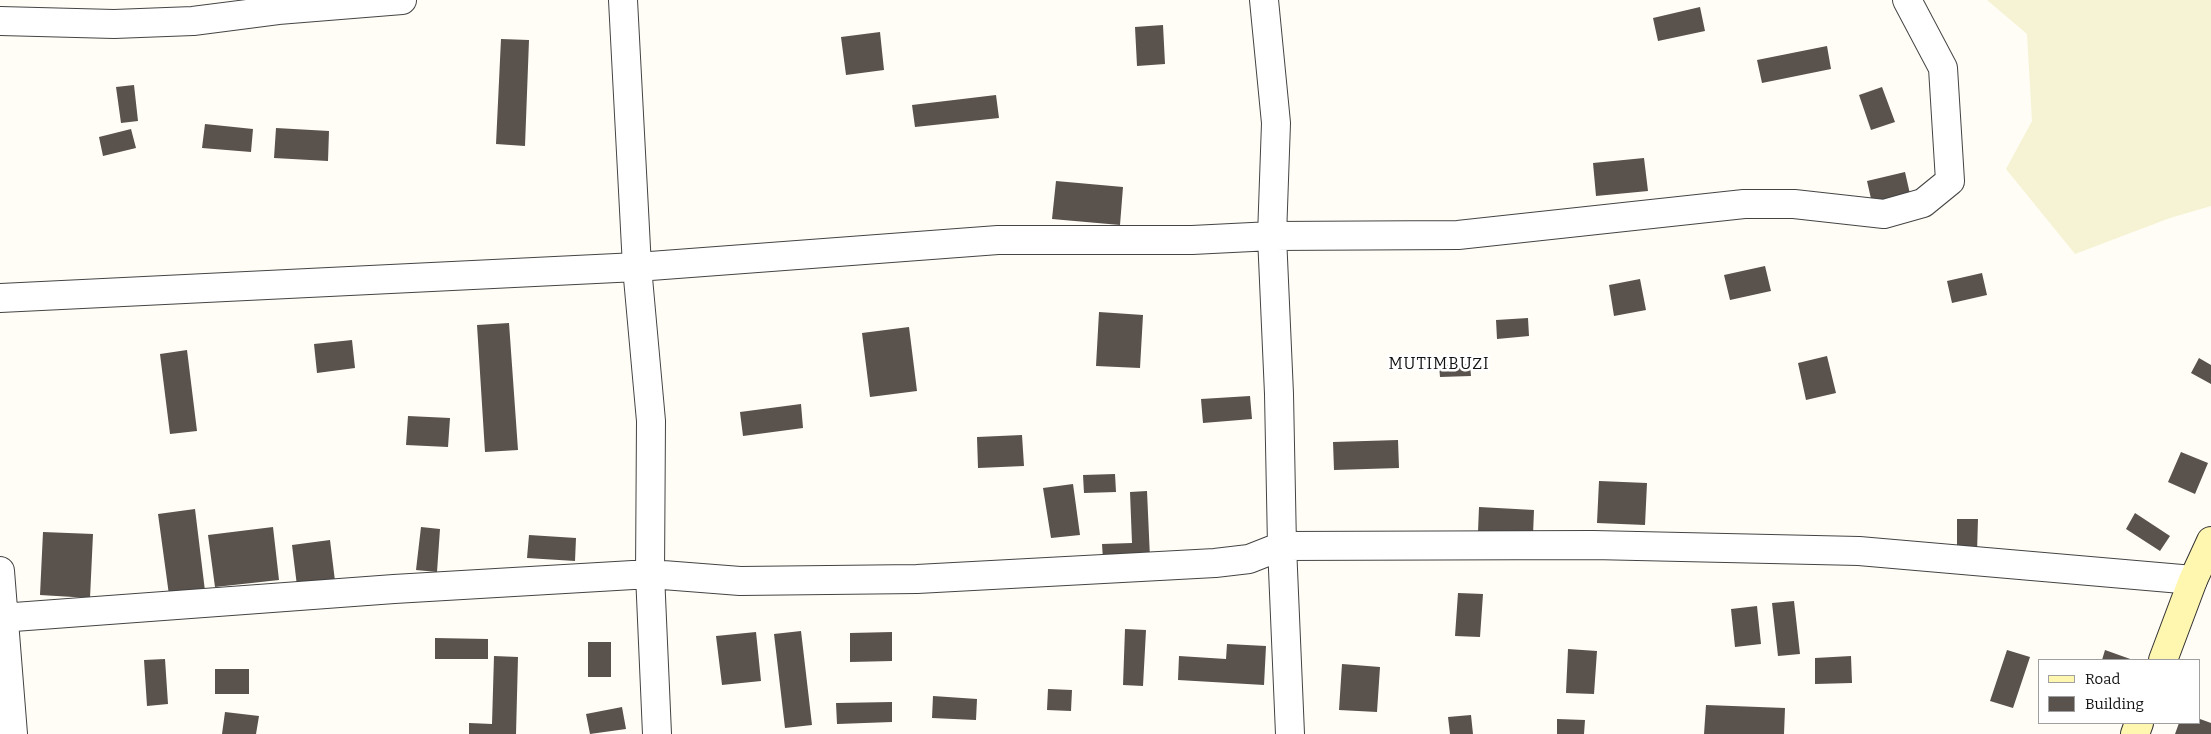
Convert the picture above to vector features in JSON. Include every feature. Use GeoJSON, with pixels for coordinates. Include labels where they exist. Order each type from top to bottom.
{"type":"FeatureCollection","features":[{"type":"Feature","properties":{"kind":"street"},"geometry":{"type":"LineString","coordinates":[[0,21],[114,24],[193,21],[278,10],[402,0]]}},
{"type":"Feature","properties":{"kind":"street"},"geometry":{"type":"LineString","coordinates":[[623,0],[637,266],[651,421],[650,574],[657,734]]}},
{"type":"Feature","properties":{"kind":"street"},"geometry":{"type":"LineString","coordinates":[[1264,0],[1276,123],[1272,236],[1290,734]]}},
{"type":"Feature","properties":{"kind":"street"},"geometry":{"type":"LineString","coordinates":[[0,298],[637,266],[998,240],[1192,240],[1272,236],[1458,235],[1744,204],[1794,204],[1884,214],[1923,203],[1950,181],[1944,68],[1907,0]]}},
{"type":"Feature","properties":{"kind":"street"},"geometry":{"type":"LineString","coordinates":[[2163,659],[2193,580],[2211,541]]}},
{"type":"Feature","properties":{"kind":"street"},"geometry":{"type":"LineString","coordinates":[[1,617],[384,589],[650,574],[740,580],[917,579],[1215,563],[1249,559],[1282,546],[1593,545],[1859,551],[2193,580]]}},
{"type":"Feature","properties":{"kind":"street"},"geometry":{"type":"LineString","coordinates":[[0,571],[1,617],[13,734]]}},
{"type":"Feature","properties":{"kind":"shaded area"},"geometry":{"type":"Polygon","coordinates":[[[1987,0],[2211,0],[2211,206],[2170,218],[2075,254],[2006,169],[2032,121],[2027,34],[1987,0]]]}},
{"type":"Feature","properties":{"kind":"building"},"geometry":{"type":"Polygon","coordinates":[[[1700,7],[1705,31],[1658,41],[1653,18],[1700,7]]]}},
{"type":"Feature","properties":{"kind":"building"},"geometry":{"type":"Polygon","coordinates":[[[1163,25],[1165,64],[1137,66],[1135,27],[1163,25]]]}},
{"type":"Feature","properties":{"kind":"building"},"geometry":{"type":"Polygon","coordinates":[[[880,32],[884,70],[846,75],[841,37],[880,32]]]}},
{"type":"Feature","properties":{"kind":"building"},"geometry":{"type":"Polygon","coordinates":[[[501,39],[529,40],[525,146],[496,144],[501,39]]]}},
{"type":"Feature","properties":{"kind":"building"},"geometry":{"type":"Polygon","coordinates":[[[1827,46],[1831,69],[1762,83],[1757,60],[1827,46]]]}},
{"type":"Feature","properties":{"kind":"building"},"geometry":{"type":"Polygon","coordinates":[[[134,85],[138,121],[121,123],[116,87],[134,85]]]}},
{"type":"Feature","properties":{"kind":"building"},"geometry":{"type":"Polygon","coordinates":[[[1882,87],[1895,122],[1871,130],[1859,95],[1882,87]]]}},
{"type":"Feature","properties":{"kind":"building"},"geometry":{"type":"Polygon","coordinates":[[[996,95],[999,118],[915,127],[912,105],[996,95]]]}},
{"type":"Feature","properties":{"kind":"building"},"geometry":{"type":"Polygon","coordinates":[[[205,124],[253,129],[251,152],[202,148],[205,124]]]}},
{"type":"Feature","properties":{"kind":"building"},"geometry":{"type":"Polygon","coordinates":[[[276,128],[329,131],[328,161],[274,158],[276,128]]]}},
{"type":"Feature","properties":{"kind":"building"},"geometry":{"type":"Polygon","coordinates":[[[131,129],[136,148],[103,156],[99,137],[131,129]]]}},
{"type":"Feature","properties":{"kind":"building"},"geometry":{"type":"Polygon","coordinates":[[[1644,158],[1648,191],[1596,196],[1593,163],[1644,158]]]}},
{"type":"Feature","properties":{"kind":"building"},"geometry":{"type":"Polygon","coordinates":[[[1905,172],[1910,194],[1872,203],[1867,181],[1905,172]]]}},
{"type":"Feature","properties":{"kind":"building"},"geometry":{"type":"Polygon","coordinates":[[[1056,181],[1123,187],[1120,225],[1052,219],[1056,181]]]}},
{"type":"Feature","properties":{"kind":"building"},"geometry":{"type":"Polygon","coordinates":[[[1765,266],[1771,291],[1730,300],[1724,275],[1765,266]]]}},
{"type":"Feature","properties":{"kind":"building"},"geometry":{"type":"Polygon","coordinates":[[[1982,273],[1987,295],[1952,303],[1947,281],[1982,273]]]}},
{"type":"Feature","properties":{"kind":"building"},"geometry":{"type":"Polygon","coordinates":[[[1640,279],[1646,310],[1614,316],[1609,285],[1640,279]]]}},
{"type":"Feature","properties":{"kind":"building"},"geometry":{"type":"Polygon","coordinates":[[[1099,312],[1143,315],[1140,368],[1096,366],[1099,312]]]}},
{"type":"Feature","properties":{"kind":"building"},"geometry":{"type":"Polygon","coordinates":[[[1528,318],[1529,336],[1497,339],[1496,320],[1528,318]]]}},
{"type":"Feature","properties":{"kind":"building"},"geometry":{"type":"Polygon","coordinates":[[[509,323],[518,450],[485,452],[477,325],[509,323]]]}},
{"type":"Feature","properties":{"kind":"building"},"geometry":{"type":"Polygon","coordinates":[[[909,327],[917,391],[870,397],[862,333],[909,327]]]}},
{"type":"Feature","properties":{"kind":"building"},"geometry":{"type":"Polygon","coordinates":[[[352,340],[355,368],[317,373],[314,344],[352,340]]]}},
{"type":"Feature","properties":{"kind":"building"},"geometry":{"type":"Polygon","coordinates":[[[187,350],[197,431],[170,434],[160,354],[187,350]]]}},
{"type":"Feature","properties":{"kind":"building"},"geometry":{"type":"Polygon","coordinates":[[[1827,356],[1836,393],[1806,400],[1798,363],[1827,356]]]}},
{"type":"Feature","properties":{"kind":"building"},"geometry":{"type":"Polygon","coordinates":[[[2199,358],[2211,365],[2211,384],[2191,373],[2199,358]]]}},
{"type":"Feature","properties":{"kind":"building"},"geometry":{"type":"Polygon","coordinates":[[[1470,364],[1471,376],[1440,377],[1439,365],[1470,364]]]}},
{"type":"Feature","properties":{"kind":"building"},"geometry":{"type":"Polygon","coordinates":[[[1250,396],[1252,419],[1203,423],[1201,399],[1250,396]]]}},
{"type":"Feature","properties":{"kind":"building"},"geometry":{"type":"Polygon","coordinates":[[[801,404],[803,428],[743,436],[740,412],[801,404]]]}},
{"type":"Feature","properties":{"kind":"building"},"geometry":{"type":"Polygon","coordinates":[[[408,416],[450,418],[448,447],[406,445],[408,416]]]}},
{"type":"Feature","properties":{"kind":"building"},"geometry":{"type":"Polygon","coordinates":[[[1022,435],[1024,466],[978,468],[977,437],[1022,435]]]}},
{"type":"Feature","properties":{"kind":"building"},"geometry":{"type":"Polygon","coordinates":[[[1398,440],[1399,468],[1334,470],[1333,442],[1398,440]]]}},
{"type":"Feature","properties":{"kind":"building"},"geometry":{"type":"Polygon","coordinates":[[[2181,452],[2208,463],[2195,494],[2168,482],[2181,452]]]}},
{"type":"Feature","properties":{"kind":"building"},"geometry":{"type":"Polygon","coordinates":[[[1115,474],[1116,492],[1084,493],[1083,475],[1115,474]]]}},
{"type":"Feature","properties":{"kind":"building"},"geometry":{"type":"Polygon","coordinates":[[[1599,481],[1647,483],[1645,525],[1597,523],[1599,481]]]}},
{"type":"Feature","properties":{"kind":"building"},"geometry":{"type":"Polygon","coordinates":[[[1073,484],[1080,535],[1051,538],[1043,488],[1073,484]]]}},
{"type":"Feature","properties":{"kind":"building"},"geometry":{"type":"Polygon","coordinates":[[[1147,491],[1150,558],[1103,560],[1102,544],[1132,543],[1130,492],[1147,491]]]}},
{"type":"Feature","properties":{"kind":"building"},"geometry":{"type":"Polygon","coordinates":[[[1479,507],[1534,510],[1533,535],[1478,532],[1479,507]]]}},
{"type":"Feature","properties":{"kind":"building"},"geometry":{"type":"Polygon","coordinates":[[[195,509],[205,591],[169,595],[158,514],[195,509]]]}},
{"type":"Feature","properties":{"kind":"building"},"geometry":{"type":"Polygon","coordinates":[[[2135,513],[2170,536],[2160,551],[2126,529],[2135,513]]]}},
{"type":"Feature","properties":{"kind":"building"},"geometry":{"type":"Polygon","coordinates":[[[1957,519],[1978,519],[1977,553],[1957,553],[1957,519]]]}},
{"type":"Feature","properties":{"kind":"building"},"geometry":{"type":"Polygon","coordinates":[[[273,527],[279,580],[215,587],[208,535],[273,527]]]}},
{"type":"Feature","properties":{"kind":"building"},"geometry":{"type":"Polygon","coordinates":[[[421,527],[440,529],[437,572],[416,570],[421,527]]]}},
{"type":"Feature","properties":{"kind":"building"},"geometry":{"type":"Polygon","coordinates":[[[43,532],[93,534],[90,598],[40,595],[43,532]]]}},
{"type":"Feature","properties":{"kind":"building"},"geometry":{"type":"Polygon","coordinates":[[[529,535],[576,538],[575,561],[527,558],[529,535]]]}},
{"type":"Feature","properties":{"kind":"building"},"geometry":{"type":"Polygon","coordinates":[[[330,540],[335,581],[297,586],[292,545],[330,540]]]}},
{"type":"Feature","properties":{"kind":"building"},"geometry":{"type":"Polygon","coordinates":[[[1458,593],[1483,594],[1480,637],[1455,636],[1458,593]]]}},
{"type":"Feature","properties":{"kind":"building"},"geometry":{"type":"Polygon","coordinates":[[[1794,601],[1800,654],[1778,656],[1772,603],[1794,601]]]}},
{"type":"Feature","properties":{"kind":"building"},"geometry":{"type":"Polygon","coordinates":[[[1757,606],[1761,644],[1735,647],[1731,609],[1757,606]]]}},
{"type":"Feature","properties":{"kind":"building"},"geometry":{"type":"Polygon","coordinates":[[[1125,629],[1146,630],[1143,686],[1123,685],[1125,629]]]}},
{"type":"Feature","properties":{"kind":"building"},"geometry":{"type":"Polygon","coordinates":[[[801,631],[812,725],[785,728],[774,634],[801,631]]]}},
{"type":"Feature","properties":{"kind":"building"},"geometry":{"type":"Polygon","coordinates":[[[756,632],[761,681],[722,685],[716,636],[756,632]]]}},
{"type":"Feature","properties":{"kind":"building"},"geometry":{"type":"Polygon","coordinates":[[[892,632],[892,661],[850,662],[850,633],[892,632]]]}},
{"type":"Feature","properties":{"kind":"building"},"geometry":{"type":"Polygon","coordinates":[[[435,638],[488,639],[488,659],[435,659],[435,638]]]}},
{"type":"Feature","properties":{"kind":"building"},"geometry":{"type":"Polygon","coordinates":[[[588,642],[611,642],[611,677],[588,677],[588,642]]]}},
{"type":"Feature","properties":{"kind":"building"},"geometry":{"type":"Polygon","coordinates":[[[1227,644],[1266,646],[1264,685],[1178,680],[1179,656],[1226,659],[1227,644]]]}},
{"type":"Feature","properties":{"kind":"building"},"geometry":{"type":"Polygon","coordinates":[[[1568,649],[1597,651],[1594,694],[1566,693],[1568,649]]]}},
{"type":"Feature","properties":{"kind":"building"},"geometry":{"type":"Polygon","coordinates":[[[2007,650],[2030,657],[2013,708],[1990,701],[2007,650]]]}},
{"type":"Feature","properties":{"kind":"building"},"geometry":{"type":"Polygon","coordinates":[[[2105,650],[2130,659],[2102,659],[2105,650]]]}},
{"type":"Feature","properties":{"kind":"building"},"geometry":{"type":"Polygon","coordinates":[[[494,656],[518,657],[516,734],[469,734],[469,723],[492,724],[494,656]]]}},
{"type":"Feature","properties":{"kind":"building"},"geometry":{"type":"Polygon","coordinates":[[[1851,656],[1852,683],[1815,684],[1815,658],[1851,656]]]}},
{"type":"Feature","properties":{"kind":"building"},"geometry":{"type":"Polygon","coordinates":[[[165,659],[168,704],[147,706],[144,660],[165,659]]]}},
{"type":"Feature","properties":{"kind":"building"},"geometry":{"type":"Polygon","coordinates":[[[1342,664],[1380,667],[1377,712],[1339,710],[1342,664]]]}},
{"type":"Feature","properties":{"kind":"building"},"geometry":{"type":"Polygon","coordinates":[[[215,669],[249,669],[249,694],[215,694],[215,669]]]}},
{"type":"Feature","properties":{"kind":"building"},"geometry":{"type":"Polygon","coordinates":[[[1048,689],[1072,690],[1071,711],[1047,710],[1048,689]]]}},
{"type":"Feature","properties":{"kind":"building"},"geometry":{"type":"Polygon","coordinates":[[[933,696],[977,699],[976,720],[932,718],[933,696]]]}},
{"type":"Feature","properties":{"kind":"building"},"geometry":{"type":"Polygon","coordinates":[[[892,702],[892,722],[837,724],[836,703],[892,702]]]}},
{"type":"Feature","properties":{"kind":"building"},"geometry":{"type":"Polygon","coordinates":[[[1706,705],[1785,708],[1784,734],[1704,734],[1706,705]]]}},
{"type":"Feature","properties":{"kind":"building"},"geometry":{"type":"Polygon","coordinates":[[[622,707],[626,729],[590,734],[586,714],[622,707]]]}},
{"type":"Feature","properties":{"kind":"building"},"geometry":{"type":"Polygon","coordinates":[[[225,712],[259,716],[256,734],[222,734],[225,712]]]}},
{"type":"Feature","properties":{"kind":"building"},"geometry":{"type":"Polygon","coordinates":[[[1471,715],[1473,734],[1450,734],[1448,717],[1471,715]]]}},
{"type":"Feature","properties":{"kind":"building"},"geometry":{"type":"Polygon","coordinates":[[[1557,719],[1585,720],[1584,734],[1557,734],[1557,719]]]}},
{"type":"Feature","properties":{"kind":"building"},"geometry":{"type":"Polygon","coordinates":[[[2201,719],[2211,723],[2211,734],[2175,734],[2179,724],[2201,724],[2201,719]]]}},
{"type":"Feature","properties":{"kind":"district","name":"MUTIMBUZI"},"geometry":{"type":"Point","coordinates":[1439,365]}}]}
